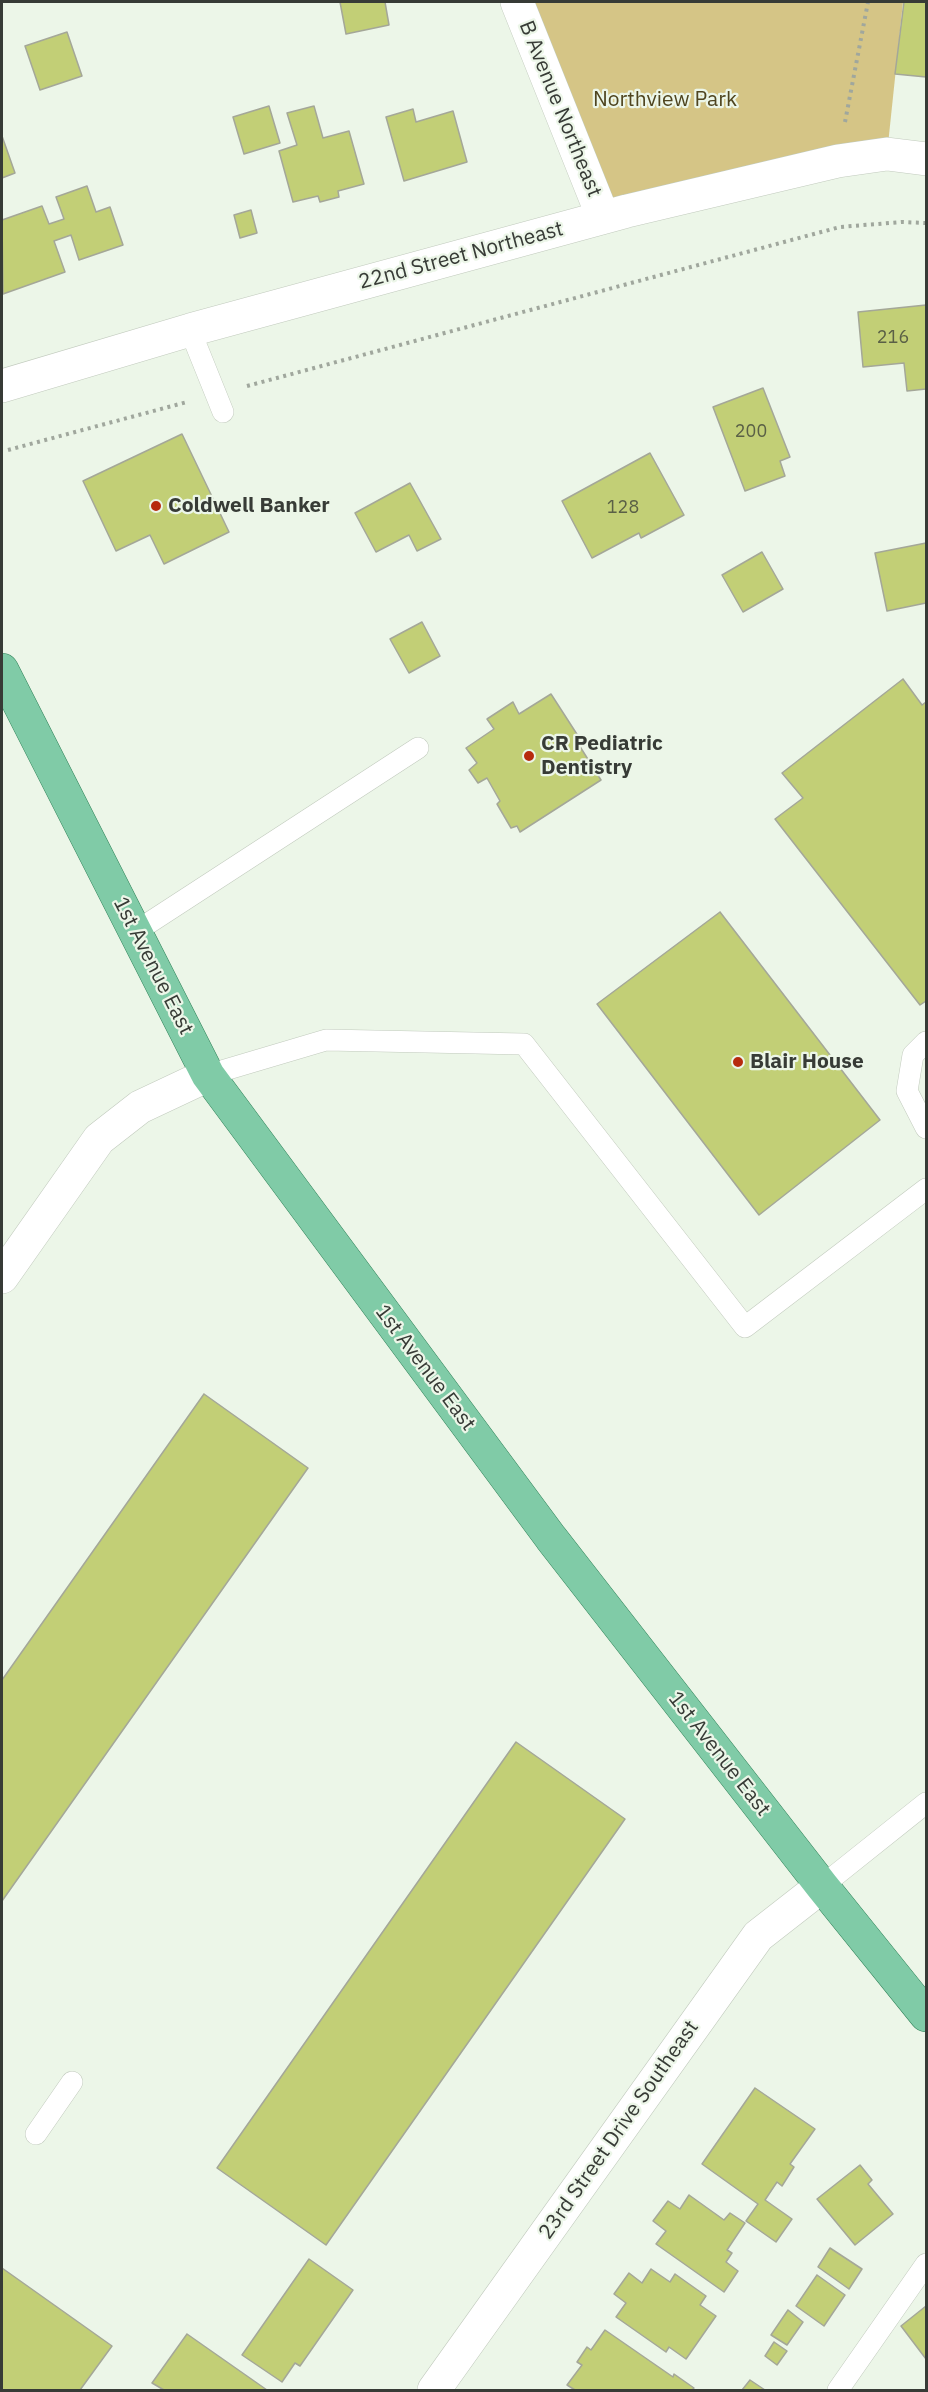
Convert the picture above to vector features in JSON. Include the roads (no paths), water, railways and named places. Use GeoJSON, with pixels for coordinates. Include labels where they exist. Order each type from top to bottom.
{"type":"FeatureCollection","features":[{"type":"Feature","properties":{"kind":"main road","name":"1st Avenue East"},"geometry":{"type":"LineString","coordinates":[[2,670],[208,1075],[551,1538],[822,1886],[927,2015]]}},
{"type":"Feature","properties":{"kind":"street","name":"B Avenue Northeast"},"geometry":{"type":"LineString","coordinates":[[517,2],[603,217]]}},
{"type":"Feature","properties":{"kind":"street","name":"22nd Street Northeast"},"geometry":{"type":"LineString","coordinates":[[2,386],[190,330],[603,217],[838,161],[887,154],[927,159]]}},
{"type":"Feature","properties":{"kind":"street"},"geometry":{"type":"LineString","coordinates":[[2,1277],[99,1138],[140,1107],[208,1075]]}},
{"type":"Feature","properties":{"kind":"street","name":"23rd Street Drive Southeast"},"geometry":{"type":"LineString","coordinates":[[434,2391],[758,1936],[822,1886]]}},
{"type":"Feature","properties":{"kind":"lane"},"geometry":{"type":"LineString","coordinates":[[190,330],[220,403]]}},
{"type":"Feature","properties":{"kind":"lane"},"geometry":{"type":"LineString","coordinates":[[135,932],[418,748]]}},
{"type":"Feature","properties":{"kind":"lane"},"geometry":{"type":"LineString","coordinates":[[208,1075],[326,1040],[524,1044],[745,1327],[927,1189]]}},
{"type":"Feature","properties":{"kind":"lane"},"geometry":{"type":"LineString","coordinates":[[927,1042],[913,1055],[907,1092],[927,1128]]}},
{"type":"Feature","properties":{"kind":"lane"},"geometry":{"type":"LineString","coordinates":[[822,1886],[927,1803]]}},
{"type":"Feature","properties":{"kind":"lane"},"geometry":{"type":"LineString","coordinates":[[36,2134],[72,2082]]}},
{"type":"Feature","properties":{"kind":"lane"},"geometry":{"type":"LineString","coordinates":[[838,2391],[927,2264]]}},
{"type":"Feature","properties":{"kind":"place","name":"Coldwell Banker"},"geometry":{"type":"Point","coordinates":[156,506]}},
{"type":"Feature","properties":{"kind":"place","name":"CR Pediatric Dentistry"},"geometry":{"type":"Point","coordinates":[529,756]}},
{"type":"Feature","properties":{"kind":"place","name":"Blair House"},"geometry":{"type":"Point","coordinates":[738,1062]}},
{"type":"Feature","properties":{"kind":"park label","name":"Northview Park"},"geometry":{"type":"Point","coordinates":[665,100]}}]}
